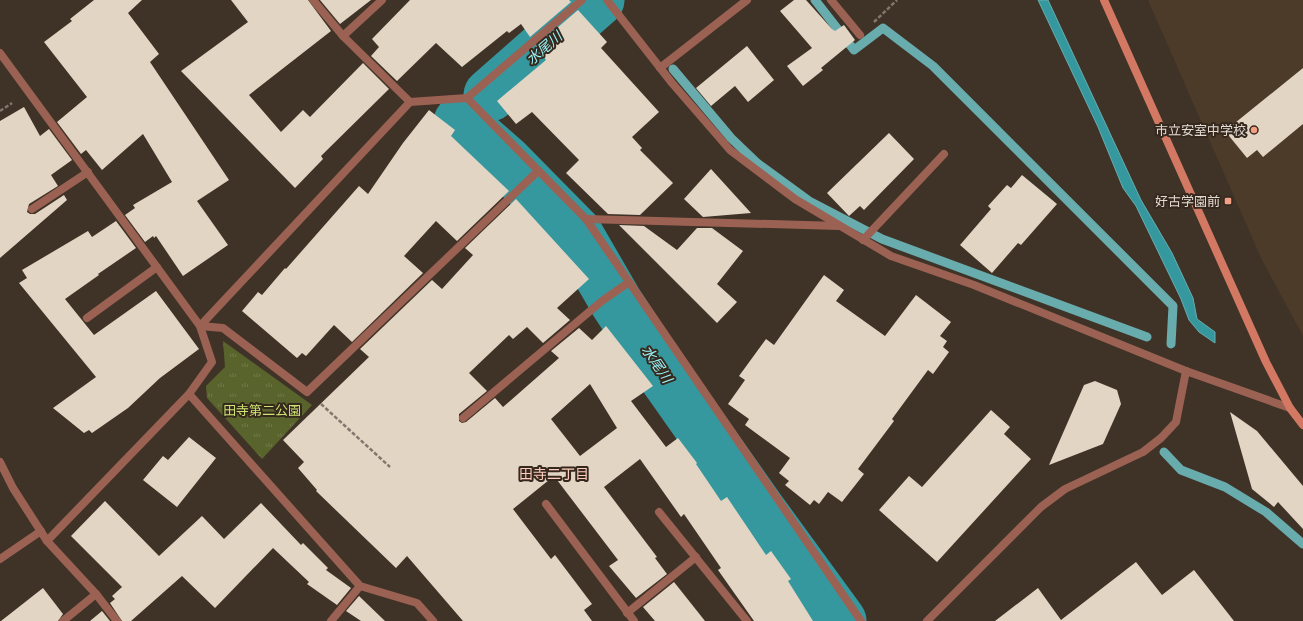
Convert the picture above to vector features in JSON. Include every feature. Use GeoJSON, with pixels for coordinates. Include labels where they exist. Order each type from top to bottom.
{"type":"FeatureCollection","features":[{"type":"Feature","properties":{"kind":"street"},"geometry":{"type":"LineString","coordinates":[[313,0],[343,36],[410,102]]}},
{"type":"Feature","properties":{"kind":"street"},"geometry":{"type":"LineString","coordinates":[[343,36],[382,0]]}},
{"type":"Feature","properties":{"kind":"street"},"geometry":{"type":"LineString","coordinates":[[200,326],[410,102],[467,98],[582,0]]}},
{"type":"Feature","properties":{"kind":"street"},"geometry":{"type":"LineString","coordinates":[[607,0],[660,68],[730,150],[795,199],[863,240],[891,256],[974,285],[1186,371],[1290,408]]}},
{"type":"Feature","properties":{"kind":"street"},"geometry":{"type":"LineString","coordinates":[[660,68],[748,0]]}},
{"type":"Feature","properties":{"kind":"street"},"geometry":{"type":"LineString","coordinates":[[831,0],[860,35]]}},
{"type":"Feature","properties":{"kind":"street"},"geometry":{"type":"LineString","coordinates":[[1104,0],[1250,329],[1290,408],[1303,425]]}},
{"type":"Feature","properties":{"kind":"street"},"geometry":{"type":"LineString","coordinates":[[0,53],[200,326],[212,362],[189,394],[47,541]]}},
{"type":"Feature","properties":{"kind":"street"},"geometry":{"type":"LineString","coordinates":[[467,98],[586,219],[861,621]]}},
{"type":"Feature","properties":{"kind":"street"},"geometry":{"type":"LineString","coordinates":[[863,240],[944,154]]}},
{"type":"Feature","properties":{"kind":"street"},"geometry":{"type":"LineString","coordinates":[[200,326],[223,328],[307,392],[538,171]]}},
{"type":"Feature","properties":{"kind":"street"},"geometry":{"type":"LineString","coordinates":[[32,209],[88,172]]}},
{"type":"Feature","properties":{"kind":"street"},"geometry":{"type":"LineString","coordinates":[[586,219],[841,226]]}},
{"type":"Feature","properties":{"kind":"street"},"geometry":{"type":"LineString","coordinates":[[87,318],[157,267]]}},
{"type":"Feature","properties":{"kind":"street"},"geometry":{"type":"LineString","coordinates":[[463,418],[602,302],[629,282]]}},
{"type":"Feature","properties":{"kind":"street"},"geometry":{"type":"LineString","coordinates":[[927,621],[1041,507],[1065,489],[1143,452],[1161,438],[1176,422],[1186,371]]}},
{"type":"Feature","properties":{"kind":"street"},"geometry":{"type":"LineString","coordinates":[[189,394],[360,586],[417,603],[433,621]]}},
{"type":"Feature","properties":{"kind":"street"},"geometry":{"type":"LineString","coordinates":[[0,462],[13,488],[47,541],[96,594],[118,621]]}},
{"type":"Feature","properties":{"kind":"street"},"geometry":{"type":"LineString","coordinates":[[546,504],[634,621]]}},
{"type":"Feature","properties":{"kind":"street"},"geometry":{"type":"LineString","coordinates":[[659,512],[747,621]]}},
{"type":"Feature","properties":{"kind":"street"},"geometry":{"type":"LineString","coordinates":[[0,560],[40,531]]}},
{"type":"Feature","properties":{"kind":"street"},"geometry":{"type":"LineString","coordinates":[[627,613],[696,557]]}},
{"type":"Feature","properties":{"kind":"street"},"geometry":{"type":"LineString","coordinates":[[331,621],[360,586]]}},
{"type":"Feature","properties":{"kind":"street"},"geometry":{"type":"LineString","coordinates":[[63,621],[96,594]]}},
{"type":"Feature","properties":{"kind":"path"},"geometry":{"type":"LineString","coordinates":[[860,35],[897,0]]}},
{"type":"Feature","properties":{"kind":"path"},"geometry":{"type":"LineString","coordinates":[[307,392],[390,467]]}},
{"type":"Feature","properties":{"kind":"shaded area","name":"市立安室中学校"},"geometry":{"type":"Polygon","coordinates":[[[1148,0],[1303,0],[1303,336],[1262,260],[1148,0]]]}},
{"type":"Feature","properties":{"kind":"green space","name":"田寺第二公園"},"geometry":{"type":"Polygon","coordinates":[[[223,341],[312,405],[262,459],[207,398],[206,386],[225,367],[223,341]]]}},
{"type":"Feature","properties":{"kind":"water"},"geometry":{"type":"Polygon","coordinates":[[[592,0],[598,0],[600,3],[492,97],[489,93],[592,0]]]}},
{"type":"Feature","properties":{"kind":"water"},"geometry":{"type":"Polygon","coordinates":[[[1038,0],[1048,0],[1141,200],[1172,253],[1193,298],[1197,319],[1215,332],[1215,343],[1199,332],[1189,320],[1181,299],[1136,206],[1123,188],[1098,127],[1038,0]]]}},
{"type":"Feature","properties":{"kind":"building"},"geometry":{"type":"Polygon","coordinates":[[[94,0],[142,0],[128,13],[159,54],[150,62],[229,180],[197,201],[228,245],[183,276],[156,236],[154,238],[153,236],[145,242],[125,215],[135,208],[133,205],[172,182],[143,134],[102,170],[86,150],[81,154],[57,122],[87,97],[44,42],[72,21],[70,19],[94,0]]]}},
{"type":"Feature","properties":{"kind":"building"},"geometry":{"type":"Polygon","coordinates":[[[231,0],[308,0],[331,31],[249,95],[281,132],[303,110],[310,117],[363,63],[389,89],[321,156],[323,159],[295,188],[181,71],[248,22],[231,0]]]}},
{"type":"Feature","properties":{"kind":"building"},"geometry":{"type":"Polygon","coordinates":[[[320,0],[371,0],[340,24],[320,0]]]}},
{"type":"Feature","properties":{"kind":"building"},"geometry":{"type":"Polygon","coordinates":[[[410,0],[569,0],[571,2],[530,37],[521,24],[509,33],[507,31],[462,67],[436,43],[397,81],[371,56],[379,47],[372,39],[410,0]]]}},
{"type":"Feature","properties":{"kind":"building"},"geometry":{"type":"Polygon","coordinates":[[[794,0],[806,0],[832,29],[835,31],[844,25],[855,40],[821,68],[823,70],[803,86],[787,66],[812,48],[780,11],[794,0]]]}},
{"type":"Feature","properties":{"kind":"building"},"geometry":{"type":"Polygon","coordinates":[[[578,10],[607,42],[601,48],[659,112],[632,137],[642,148],[640,150],[673,183],[640,215],[608,214],[566,173],[579,160],[532,112],[516,124],[497,101],[546,60],[536,46],[578,10]]]}},
{"type":"Feature","properties":{"kind":"building"},"geometry":{"type":"Polygon","coordinates":[[[747,46],[774,80],[748,102],[735,86],[711,106],[696,88],[747,46]]]}},
{"type":"Feature","properties":{"kind":"building"},"geometry":{"type":"Polygon","coordinates":[[[1303,68],[1303,124],[1263,157],[1257,150],[1247,158],[1225,131],[1303,68]]]}},
{"type":"Feature","properties":{"kind":"building"},"geometry":{"type":"Polygon","coordinates":[[[24,107],[40,136],[49,129],[72,160],[51,175],[58,186],[29,204],[27,212],[30,214],[35,214],[64,195],[67,200],[0,258],[0,121],[24,107]]]}},
{"type":"Feature","properties":{"kind":"building"},"geometry":{"type":"Polygon","coordinates":[[[429,110],[455,130],[451,136],[509,191],[457,241],[436,221],[404,256],[423,273],[352,342],[334,325],[306,356],[302,353],[297,358],[242,311],[258,292],[262,295],[359,186],[368,194],[403,143],[429,110]]]}},
{"type":"Feature","properties":{"kind":"building"},"geometry":{"type":"Polygon","coordinates":[[[889,133],[914,159],[864,210],[860,206],[849,216],[827,193],[889,133]]]}},
{"type":"Feature","properties":{"kind":"building"},"geometry":{"type":"Polygon","coordinates":[[[711,169],[751,213],[703,217],[684,199],[711,169]]]}},
{"type":"Feature","properties":{"kind":"building"},"geometry":{"type":"Polygon","coordinates":[[[1022,175],[1057,204],[1021,245],[1018,243],[992,273],[960,245],[991,209],[988,206],[1007,185],[1011,188],[1022,175]]]}},
{"type":"Feature","properties":{"kind":"building"},"geometry":{"type":"Polygon","coordinates":[[[516,199],[589,279],[557,308],[570,320],[543,343],[527,327],[513,339],[509,335],[469,373],[487,391],[459,414],[459,421],[462,423],[466,422],[495,398],[503,407],[559,358],[551,351],[579,328],[592,340],[606,326],[653,386],[631,401],[666,447],[678,438],[697,463],[696,464],[721,501],[727,497],[766,555],[771,551],[791,579],[788,581],[813,621],[754,621],[718,570],[721,568],[684,514],[681,517],[640,459],[604,487],[657,557],[655,558],[667,574],[636,598],[609,566],[618,560],[554,476],[513,509],[551,559],[555,555],[592,604],[584,610],[592,621],[463,621],[407,556],[396,568],[316,491],[317,490],[298,468],[304,462],[283,440],[369,357],[360,349],[432,280],[442,289],[473,255],[465,248],[516,199]],[[590,384],[551,419],[580,456],[617,428],[590,384]]]}},
{"type":"Feature","properties":{"kind":"building"},"geometry":{"type":"Polygon","coordinates":[[[116,221],[136,248],[65,299],[94,335],[156,291],[199,349],[160,378],[128,408],[92,433],[89,430],[84,433],[53,408],[96,377],[19,283],[27,278],[22,270],[88,231],[92,237],[116,221]]]}},
{"type":"Feature","properties":{"kind":"building"},"geometry":{"type":"Polygon","coordinates":[[[619,225],[644,226],[677,250],[697,228],[712,228],[743,251],[717,284],[737,302],[717,323],[619,225]]]}},
{"type":"Feature","properties":{"kind":"building"},"geometry":{"type":"Polygon","coordinates":[[[824,275],[844,290],[836,301],[885,336],[916,295],[951,322],[940,336],[947,341],[943,347],[949,352],[933,374],[928,370],[892,419],[894,421],[858,469],[864,474],[842,502],[828,492],[819,504],[814,500],[810,505],[785,485],[789,481],[779,473],[790,458],[745,425],[749,419],[728,404],[745,380],[739,376],[766,339],[774,345],[824,275]]]}},
{"type":"Feature","properties":{"kind":"building"},"geometry":{"type":"Polygon","coordinates":[[[1095,381],[1117,390],[1121,404],[1103,444],[1049,465],[1084,385],[1095,381]]]}},
{"type":"Feature","properties":{"kind":"building"},"geometry":{"type":"Polygon","coordinates":[[[991,410],[1010,427],[1004,434],[1031,459],[937,562],[879,510],[909,476],[922,487],[991,410]]]}},
{"type":"Feature","properties":{"kind":"building"},"geometry":{"type":"Polygon","coordinates":[[[1230,412],[1257,431],[1303,486],[1303,529],[1278,502],[1274,507],[1252,489],[1230,412]]]}},
{"type":"Feature","properties":{"kind":"building"},"geometry":{"type":"Polygon","coordinates":[[[189,437],[216,458],[177,507],[143,480],[163,456],[168,460],[189,437]]]}},
{"type":"Feature","properties":{"kind":"building"},"geometry":{"type":"Polygon","coordinates":[[[105,501],[159,556],[202,516],[224,539],[261,503],[301,545],[303,543],[328,568],[326,570],[351,588],[337,605],[307,584],[309,582],[273,548],[215,608],[182,576],[131,621],[122,621],[110,603],[115,599],[112,596],[122,587],[71,536],[105,501]]]}},
{"type":"Feature","properties":{"kind":"building"},"geometry":{"type":"Polygon","coordinates":[[[1136,562],[1162,595],[1194,570],[1234,621],[995,621],[1038,588],[1061,620],[1136,562]]]}},
{"type":"Feature","properties":{"kind":"building"},"geometry":{"type":"Polygon","coordinates":[[[674,582],[705,621],[655,621],[643,607],[674,582]]]}},
{"type":"Feature","properties":{"kind":"building"},"geometry":{"type":"Polygon","coordinates":[[[43,588],[63,614],[58,621],[1,621],[43,588]]]}},
{"type":"Feature","properties":{"kind":"building"},"geometry":{"type":"Polygon","coordinates":[[[359,596],[385,621],[361,621],[346,611],[359,596]]]}},
{"type":"Feature","properties":{"kind":"building"},"geometry":{"type":"Polygon","coordinates":[[[102,611],[110,621],[90,621],[102,611]]]}},
{"type":"Feature","properties":{"kind":"waterway","name":"水尾川"},"geometry":{"type":"LineString","coordinates":[[490,95],[598,0]]}},
{"type":"Feature","properties":{"kind":"waterway"},"geometry":{"type":"LineString","coordinates":[[815,0],[854,50],[883,28],[933,66],[1173,306],[1171,344]]}},
{"type":"Feature","properties":{"kind":"waterway"},"geometry":{"type":"LineString","coordinates":[[673,69],[731,138],[757,163],[809,201],[882,239],[1147,337]]}},
{"type":"Feature","properties":{"kind":"waterway","name":"水尾川"},"geometry":{"type":"LineString","coordinates":[[460,122],[506,162],[576,233],[616,302],[666,378],[759,510],[840,621]]}},
{"type":"Feature","properties":{"kind":"waterway"},"geometry":{"type":"LineString","coordinates":[[1164,452],[1181,470],[1225,487],[1266,512],[1303,544]]}},
{"type":"Feature","properties":{"kind":"place","name":"市立安室中学校"},"geometry":{"type":"Point","coordinates":[1254,130]}},
{"type":"Feature","properties":{"kind":"place","name":"好古学園前"},"geometry":{"type":"Point","coordinates":[1228,201]}},
{"type":"Feature","properties":{"kind":"district","name":"田寺二丁目"},"geometry":{"type":"Point","coordinates":[554,474]}}]}
